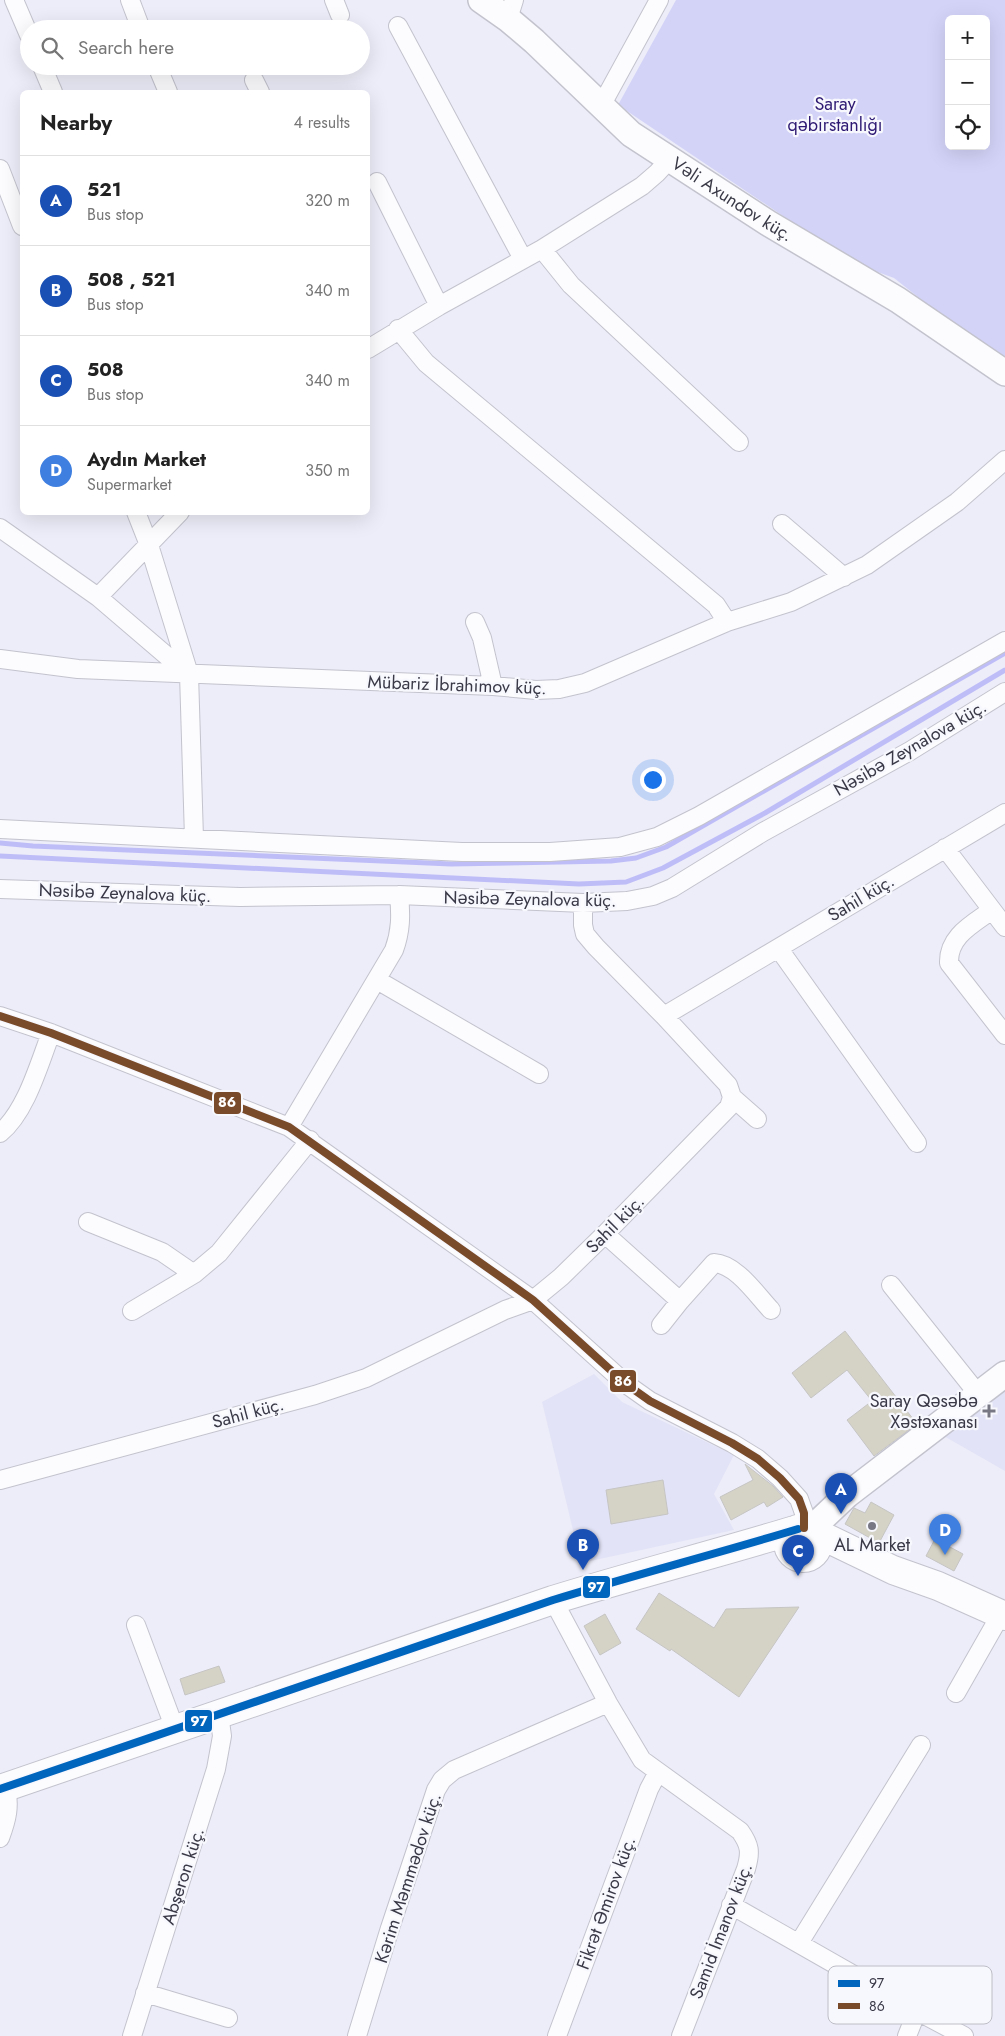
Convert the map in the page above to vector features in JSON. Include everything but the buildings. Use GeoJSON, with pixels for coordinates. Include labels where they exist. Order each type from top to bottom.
{"type":"FeatureCollection","features":[{"type":"Feature","properties":{"kind":"main road"},"geometry":{"type":"LineString","coordinates":[[802,1558],[816,1552],[818,1546],[818,1539],[804,1529]]}},
{"type":"Feature","properties":{"kind":"main road"},"geometry":{"type":"LineString","coordinates":[[3,1788],[553,1600],[642,1573],[804,1529],[893,1570],[956,1593],[1003,1615]]}},
{"type":"Feature","properties":{"kind":"main road"},"geometry":{"type":"LineString","coordinates":[[705,1557],[761,1556],[802,1558],[893,1570]]}},
{"type":"Feature","properties":{"kind":"street"},"geometry":{"type":"LineString","coordinates":[[14,0],[23,20]]}},
{"type":"Feature","properties":{"kind":"street"},"geometry":{"type":"LineString","coordinates":[[130,0],[138,20]]}},
{"type":"Feature","properties":{"kind":"street","name":"Vəli Axundov küç."},"geometry":{"type":"LineString","coordinates":[[482,0],[511,9],[534,41],[631,134],[768,223],[898,300],[1005,373]]}},
{"type":"Feature","properties":{"kind":"street"},"geometry":{"type":"LineString","coordinates":[[600,106],[659,0]]}},
{"type":"Feature","properties":{"kind":"street"},"geometry":{"type":"LineString","coordinates":[[398,26],[523,259]]}},
{"type":"Feature","properties":{"kind":"street"},"geometry":{"type":"LineString","coordinates":[[46,75],[52,90]]}},
{"type":"Feature","properties":{"kind":"street"},"geometry":{"type":"LineString","coordinates":[[161,75],[167,90]]}},
{"type":"Feature","properties":{"kind":"street"},"geometry":{"type":"LineString","coordinates":[[370,343],[398,330],[542,249],[642,186],[658,173],[669,160]]}},
{"type":"Feature","properties":{"kind":"street"},"geometry":{"type":"LineString","coordinates":[[0,169],[20,221]]}},
{"type":"Feature","properties":{"kind":"street"},"geometry":{"type":"LineString","coordinates":[[377,182],[439,306]]}},
{"type":"Feature","properties":{"kind":"street"},"geometry":{"type":"LineString","coordinates":[[542,249],[571,285],[739,442]]}},
{"type":"Feature","properties":{"kind":"street"},"geometry":{"type":"LineString","coordinates":[[398,330],[426,363],[716,605],[727,622]]}},
{"type":"Feature","properties":{"kind":"street","name":"Mübariz İbrahimov küç."},"geometry":{"type":"LineString","coordinates":[[0,659],[78,669],[492,686],[536,690],[559,689],[585,683],[727,622],[791,602],[844,577],[867,565],[950,507],[1005,460]]}},
{"type":"Feature","properties":{"kind":"street"},"geometry":{"type":"LineString","coordinates":[[137,515],[189,674],[194,838]]}},
{"type":"Feature","properties":{"kind":"street"},"geometry":{"type":"LineString","coordinates":[[98,597],[177,515]]}},
{"type":"Feature","properties":{"kind":"street"},"geometry":{"type":"LineString","coordinates":[[782,524],[844,577]]}},
{"type":"Feature","properties":{"kind":"street"},"geometry":{"type":"LineString","coordinates":[[0,528],[98,597],[189,674]]}},
{"type":"Feature","properties":{"kind":"street"},"geometry":{"type":"LineString","coordinates":[[475,622],[482,638],[492,686]]}},
{"type":"Feature","properties":{"kind":"street"},"geometry":{"type":"LineString","coordinates":[[0,828],[462,852],[550,852],[620,847],[656,837],[699,816],[1005,642]]}},
{"type":"Feature","properties":{"kind":"street","name":"Nəsibə Zeynalova küç."},"geometry":{"type":"LineString","coordinates":[[0,889],[240,897],[399,895],[583,903],[627,901],[653,896],[672,888],[764,832],[910,751],[1005,692]]}},
{"type":"Feature","properties":{"kind":"street","name":"Sahil küç."},"geometry":{"type":"LineString","coordinates":[[664,1016],[1005,813]]}},
{"type":"Feature","properties":{"kind":"street"},"geometry":{"type":"LineString","coordinates":[[945,848],[1005,927]]}},
{"type":"Feature","properties":{"kind":"street"},"geometry":{"type":"LineString","coordinates":[[289,1127],[394,950],[400,934],[399,895]]}},
{"type":"Feature","properties":{"kind":"street"},"geometry":{"type":"LineString","coordinates":[[583,903],[585,934],[728,1085],[732,1097],[757,1119]]}},
{"type":"Feature","properties":{"kind":"street"},"geometry":{"type":"LineString","coordinates":[[992,910],[957,936],[948,952],[949,963],[1005,1035]]}},
{"type":"Feature","properties":{"kind":"street"},"geometry":{"type":"LineString","coordinates":[[779,948],[917,1143]]}},
{"type":"Feature","properties":{"kind":"street"},"geometry":{"type":"LineString","coordinates":[[377,980],[539,1074]]}},
{"type":"Feature","properties":{"kind":"street"},"geometry":{"type":"LineString","coordinates":[[0,1016],[51,1033],[289,1127],[310,1140],[533,1300],[626,1384],[650,1401],[732,1443],[758,1459],[780,1478],[799,1499],[804,1514],[804,1529]]}},
{"type":"Feature","properties":{"kind":"street"},"geometry":{"type":"LineString","coordinates":[[2,1129],[15,1118],[51,1033]]}},
{"type":"Feature","properties":{"kind":"street","name":"Sahil küç."},"geometry":{"type":"LineString","coordinates":[[0,1480],[347,1385],[374,1374],[505,1310],[533,1300],[561,1277],[605,1234],[729,1108],[732,1097]]}},
{"type":"Feature","properties":{"kind":"street"},"geometry":{"type":"LineString","coordinates":[[132,1311],[194,1274],[219,1253],[310,1140]]}},
{"type":"Feature","properties":{"kind":"street"},"geometry":{"type":"LineString","coordinates":[[88,1222],[162,1252],[194,1274]]}},
{"type":"Feature","properties":{"kind":"street"},"geometry":{"type":"LineString","coordinates":[[605,1234],[680,1301]]}},
{"type":"Feature","properties":{"kind":"street"},"geometry":{"type":"LineString","coordinates":[[661,1325],[714,1263],[723,1263],[733,1269],[770,1310]]}},
{"type":"Feature","properties":{"kind":"street"},"geometry":{"type":"LineString","coordinates":[[891,1285],[978,1394]]}},
{"type":"Feature","properties":{"kind":"street"},"geometry":{"type":"LineString","coordinates":[[804,1529],[1005,1374]]}},
{"type":"Feature","properties":{"kind":"street","name":"Samid İmanov küç."},"geometry":{"type":"LineString","coordinates":[[553,1600],[608,1703],[642,1760],[740,1831],[748,1842],[750,1856],[681,2036]]}},
{"type":"Feature","properties":{"kind":"street"},"geometry":{"type":"LineString","coordinates":[[956,1693],[1003,1615]]}},
{"type":"Feature","properties":{"kind":"street"},"geometry":{"type":"LineString","coordinates":[[136,1625],[175,1729]]}},
{"type":"Feature","properties":{"kind":"street","name":"Kərim Məmmədov küç."},"geometry":{"type":"LineString","coordinates":[[357,2036],[399,1900],[436,1790],[442,1780],[454,1770],[608,1703]]}},
{"type":"Feature","properties":{"kind":"street","name":"Abşeron küç."},"geometry":{"type":"LineString","coordinates":[[132,2036],[216,1770],[222,1736],[219,1714]]}},
{"type":"Feature","properties":{"kind":"street"},"geometry":{"type":"LineString","coordinates":[[798,1944],[921,1745]]}},
{"type":"Feature","properties":{"kind":"street","name":"Fikrət Əmirov küç."},"geometry":{"type":"LineString","coordinates":[[557,2036],[645,1798],[658,1772]]}},
{"type":"Feature","properties":{"kind":"street"},"geometry":{"type":"LineString","coordinates":[[0,1838],[9,1803],[3,1788]]}},
{"type":"Feature","properties":{"kind":"street"},"geometry":{"type":"LineString","coordinates":[[731,1905],[837,1966]]}},
{"type":"Feature","properties":{"kind":"street"},"geometry":{"type":"LineString","coordinates":[[146,1993],[228,2018]]}},
{"type":"Feature","properties":{"kind":"street"},"geometry":{"type":"LineString","coordinates":[[907,2036],[912,2024]]}},
{"type":"Feature","properties":{"kind":"street"},"geometry":{"type":"LineString","coordinates":[[941,2024],[964,2036]]}},
{"type":"Feature","properties":{"kind":"shaded area"},"geometry":{"type":"Polygon","coordinates":[[[594,1374],[622,1402],[734,1455],[714,1494],[734,1530],[581,1563],[542,1402],[594,1374]]]}},
{"type":"Feature","properties":{"kind":"shaded area","name":"Saray Qəsəbə Xəstəxanası"},"geometry":{"type":"Polygon","coordinates":[[[1005,1386],[1005,1471],[942,1435],[1005,1386]]]}},
{"type":"Feature","properties":{"kind":"green space","name":"Saray qəbirstanlığı"},"geometry":{"type":"Polygon","coordinates":[[[676,0],[1005,0],[1005,366],[894,278],[853,263],[618,105],[676,0]]]}},
{"type":"Feature","properties":{"kind":"waterway"},"geometry":{"type":"LineString","coordinates":[[0,843],[451,864],[611,861],[636,858],[666,847],[1005,653]]}},
{"type":"Feature","properties":{"kind":"waterway"},"geometry":{"type":"LineString","coordinates":[[0,856],[579,884],[626,882],[663,868],[765,813],[1005,670]]}},
{"type":"Feature","properties":{"kind":"transit line","name":"86"},"geometry":{"type":"LineString","coordinates":[[0,1016],[51,1033],[289,1127],[533,1300],[626,1384],[650,1401],[732,1443],[758,1459],[780,1478],[799,1499],[804,1513],[804,1528]]}},
{"type":"Feature","properties":{"kind":"transit line","name":"97"},"geometry":{"type":"LineString","coordinates":[[0,1789],[553,1600],[798,1529]]}},
{"type":"Feature","properties":{"kind":"place","name":"Saray Qəsəbə Xəstəxanası"},"geometry":{"type":"Point","coordinates":[989,1411]}},
{"type":"Feature","properties":{"kind":"place","name":"521"},"geometry":{"type":"Point","coordinates":[841,1514]}},
{"type":"Feature","properties":{"kind":"place","name":"AL Market"},"geometry":{"type":"Point","coordinates":[872,1526]}},
{"type":"Feature","properties":{"kind":"place","name":"Aydın Market"},"geometry":{"type":"Point","coordinates":[945,1555]}},
{"type":"Feature","properties":{"kind":"place","name":"508 , 521"},"geometry":{"type":"Point","coordinates":[583,1570]}},
{"type":"Feature","properties":{"kind":"place","name":"508"},"geometry":{"type":"Point","coordinates":[798,1576]}}]}
